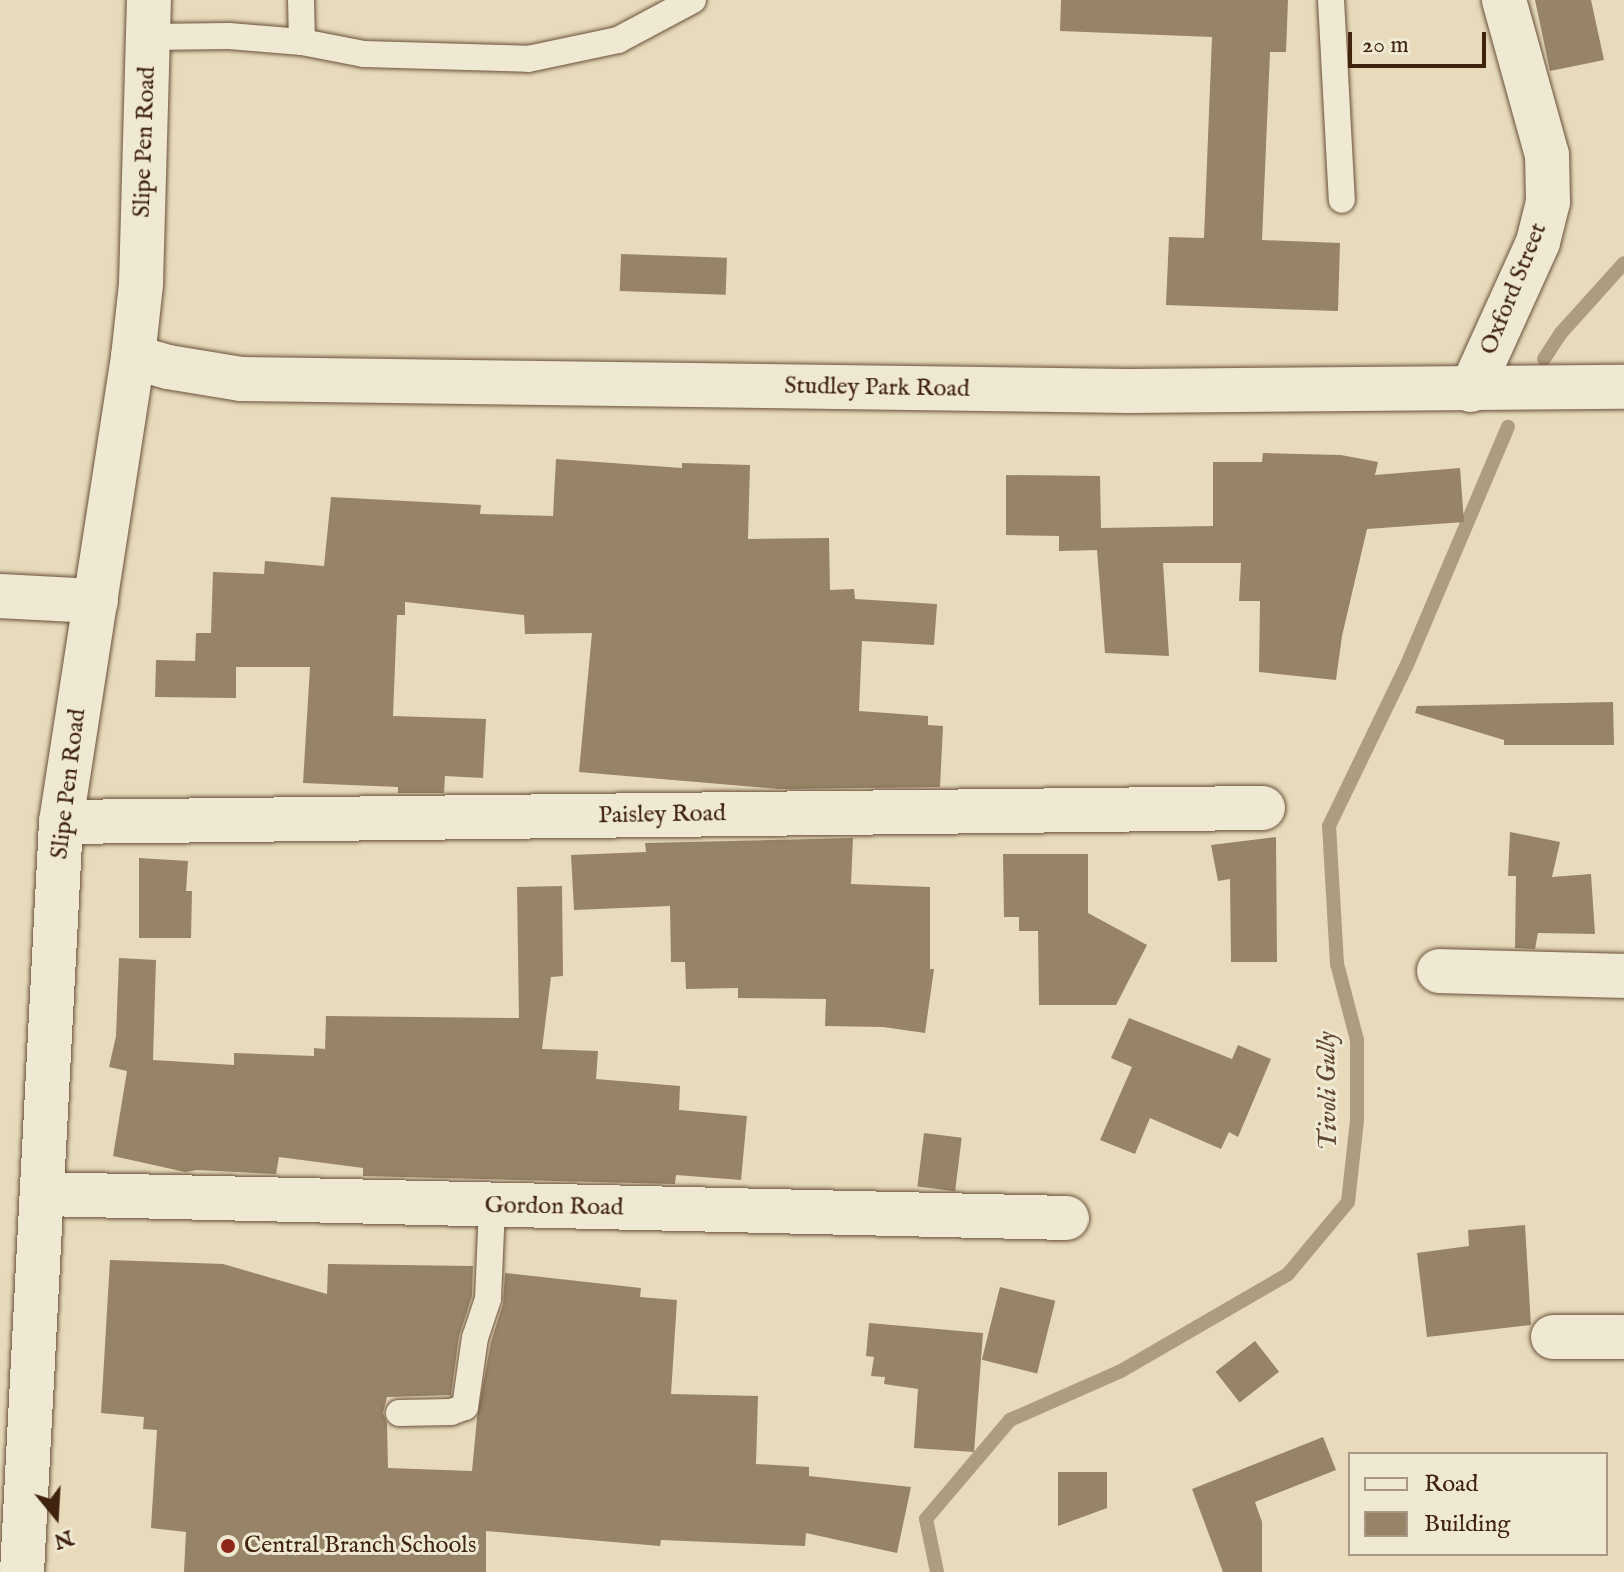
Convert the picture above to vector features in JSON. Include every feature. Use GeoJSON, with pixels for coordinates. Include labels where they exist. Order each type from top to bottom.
{"type":"FeatureCollection","features":[{"type":"Feature","properties":{"kind":"street","name":"Oxford Street"},"geometry":{"type":"LineString","coordinates":[[1471,390],[1538,242],[1548,202],[1547,155],[1504,0]]}},
{"type":"Feature","properties":{"kind":"street","name":"Slipe Pen Road"},"geometry":{"type":"LineString","coordinates":[[22,1572],[61,822],[133,357],[141,284],[148,18]]}},
{"type":"Feature","properties":{"kind":"street","name":"Studley Park Road"},"geometry":{"type":"LineString","coordinates":[[133,357],[168,367],[241,379],[1129,391],[1624,387]]}},
{"type":"Feature","properties":{"kind":"street"},"geometry":{"type":"LineString","coordinates":[[0,596],[96,601]]}},
{"type":"Feature","properties":{"kind":"street","name":"Paisley Road"},"geometry":{"type":"LineString","coordinates":[[61,822],[1263,808]]}},
{"type":"Feature","properties":{"kind":"street"},"geometry":{"type":"LineString","coordinates":[[1439,971],[1624,976]]}},
{"type":"Feature","properties":{"kind":"street","name":"Gordon Road"},"geometry":{"type":"LineString","coordinates":[[42,1194],[1067,1218]]}},
{"type":"Feature","properties":{"kind":"street"},"geometry":{"type":"LineString","coordinates":[[1553,1337],[1624,1337]]}},
{"type":"Feature","properties":{"kind":"lane"},"geometry":{"type":"LineString","coordinates":[[301,0],[302,42]]}},
{"type":"Feature","properties":{"kind":"lane"},"geometry":{"type":"LineString","coordinates":[[148,18],[229,36],[302,42],[364,54],[528,59],[618,40],[693,0]]}},
{"type":"Feature","properties":{"kind":"lane"},"geometry":{"type":"LineString","coordinates":[[1331,0],[1342,200]]}},
{"type":"Feature","properties":{"kind":"lane"},"geometry":{"type":"LineString","coordinates":[[399,1413],[451,1412],[465,1407],[475,1338],[488,1299],[492,1206]]}},
{"type":"Feature","properties":{"kind":"building"},"geometry":{"type":"Polygon","coordinates":[[[1061,0],[1288,0],[1286,52],[1270,52],[1262,240],[1340,243],[1338,311],[1166,305],[1169,237],[1204,238],[1212,37],[1060,31],[1061,0]]]}},
{"type":"Feature","properties":{"kind":"building"},"geometry":{"type":"Polygon","coordinates":[[[1535,0],[1591,0],[1604,60],[1550,71],[1535,0]]]}},
{"type":"Feature","properties":{"kind":"building"},"geometry":{"type":"Polygon","coordinates":[[[621,254],[727,258],[726,295],[620,291],[621,254]]]}},
{"type":"Feature","properties":{"kind":"building"},"geometry":{"type":"Polygon","coordinates":[[[1263,453],[1341,455],[1378,462],[1375,475],[1460,468],[1464,522],[1367,529],[1342,636],[1336,680],[1259,672],[1260,601],[1239,601],[1241,563],[1163,563],[1169,656],[1105,653],[1097,550],[1059,551],[1059,536],[1006,535],[1006,475],[1100,476],[1101,528],[1213,526],[1213,462],[1262,462],[1263,453]]]}},
{"type":"Feature","properties":{"kind":"building"},"geometry":{"type":"Polygon","coordinates":[[[556,459],[682,468],[682,463],[750,465],[748,539],[829,538],[830,590],[854,589],[855,599],[937,604],[934,645],[862,641],[859,711],[928,716],[928,725],[943,726],[940,787],[779,789],[579,772],[592,633],[525,634],[524,615],[405,602],[405,615],[397,615],[393,716],[486,719],[483,778],[445,776],[444,793],[398,793],[398,787],[303,783],[310,667],[236,667],[236,698],[155,697],[156,660],[195,661],[196,633],[211,633],[213,572],[264,574],[265,561],[324,566],[331,497],[481,505],[480,514],[553,516],[556,459]]]}},
{"type":"Feature","properties":{"kind":"building"},"geometry":{"type":"Polygon","coordinates":[[[1613,702],[1614,745],[1504,745],[1504,740],[1415,713],[1417,706],[1613,702]]]}},
{"type":"Feature","properties":{"kind":"building"},"geometry":{"type":"Polygon","coordinates":[[[1510,832],[1560,842],[1552,877],[1591,874],[1595,934],[1538,933],[1535,949],[1515,948],[1516,876],[1508,876],[1510,832]]]}},
{"type":"Feature","properties":{"kind":"building"},"geometry":{"type":"Polygon","coordinates":[[[1276,837],[1277,962],[1231,962],[1230,879],[1218,881],[1211,845],[1276,837]]]}},
{"type":"Feature","properties":{"kind":"building"},"geometry":{"type":"Polygon","coordinates":[[[853,838],[851,884],[930,887],[930,969],[934,969],[925,1033],[883,1027],[825,1026],[826,999],[738,998],[738,988],[686,989],[685,962],[671,962],[670,906],[574,910],[571,855],[646,852],[645,843],[853,838]]]}},
{"type":"Feature","properties":{"kind":"building"},"geometry":{"type":"Polygon","coordinates":[[[1003,854],[1088,854],[1088,913],[1147,945],[1116,1005],[1039,1005],[1038,931],[1019,931],[1019,917],[1004,917],[1003,854]]]}},
{"type":"Feature","properties":{"kind":"building"},"geometry":{"type":"Polygon","coordinates":[[[139,858],[188,861],[186,891],[192,891],[191,938],[139,938],[139,858]]]}},
{"type":"Feature","properties":{"kind":"building"},"geometry":{"type":"Polygon","coordinates":[[[562,886],[563,976],[551,977],[542,1049],[598,1051],[596,1079],[680,1086],[679,1110],[747,1116],[741,1180],[676,1175],[675,1184],[363,1176],[363,1168],[279,1157],[276,1174],[185,1172],[113,1156],[127,1071],[109,1067],[116,1036],[119,958],[156,960],[153,1060],[234,1065],[234,1053],[314,1056],[314,1048],[325,1049],[326,1016],[519,1018],[517,887],[562,886]]]}},
{"type":"Feature","properties":{"kind":"building"},"geometry":{"type":"Polygon","coordinates":[[[1129,1018],[1232,1059],[1238,1045],[1271,1059],[1238,1137],[1229,1132],[1221,1149],[1150,1118],[1135,1154],[1100,1140],[1132,1067],[1111,1058],[1129,1018]]]}},
{"type":"Feature","properties":{"kind":"building"},"geometry":{"type":"Polygon","coordinates":[[[924,1133],[962,1138],[955,1191],[917,1187],[924,1133]]]}},
{"type":"Feature","properties":{"kind":"building"},"geometry":{"type":"Polygon","coordinates":[[[1525,1225],[1531,1325],[1427,1337],[1417,1253],[1469,1246],[1468,1230],[1525,1225]]]}},
{"type":"Feature","properties":{"kind":"building"},"geometry":{"type":"Polygon","coordinates":[[[110,1260],[223,1264],[327,1294],[328,1264],[473,1266],[472,1296],[459,1336],[451,1395],[387,1397],[383,1413],[387,1423],[388,1468],[472,1471],[477,1418],[491,1342],[503,1304],[505,1273],[641,1288],[640,1297],[677,1300],[671,1394],[758,1396],[756,1464],[809,1467],[809,1476],[911,1487],[897,1553],[806,1533],[805,1546],[661,1540],[660,1546],[486,1531],[486,1572],[184,1572],[186,1532],[151,1528],[157,1430],[143,1429],[144,1417],[101,1413],[110,1260]]]}},
{"type":"Feature","properties":{"kind":"building"},"geometry":{"type":"Polygon","coordinates":[[[1000,1287],[1055,1301],[1037,1374],[982,1360],[1000,1287]]]}},
{"type":"Feature","properties":{"kind":"building"},"geometry":{"type":"Polygon","coordinates":[[[869,1323],[983,1333],[974,1452],[914,1448],[918,1389],[884,1384],[885,1377],[871,1376],[874,1357],[866,1356],[869,1323]]]}},
{"type":"Feature","properties":{"kind":"building"},"geometry":{"type":"Polygon","coordinates":[[[1255,1341],[1279,1372],[1240,1403],[1216,1372],[1255,1341]]]}},
{"type":"Feature","properties":{"kind":"building"},"geometry":{"type":"Polygon","coordinates":[[[1323,1437],[1336,1470],[1255,1502],[1262,1522],[1262,1572],[1223,1572],[1192,1489],[1323,1437]]]}},
{"type":"Feature","properties":{"kind":"building"},"geometry":{"type":"Polygon","coordinates":[[[1058,1472],[1107,1472],[1107,1508],[1058,1526],[1058,1472]]]}},
{"type":"Feature","properties":{"kind":"waterway","name":"Tivoli Gully"},"geometry":{"type":"LineString","coordinates":[[1544,359],[1561,333],[1624,263]]}},
{"type":"Feature","properties":{"kind":"waterway","name":"Tivoli Gully"},"geometry":{"type":"LineString","coordinates":[[937,1572],[926,1519],[1010,1420],[1121,1371],[1288,1274],[1348,1202],[1357,1120],[1357,1040],[1337,964],[1329,826],[1406,667],[1508,427]]}},
{"type":"Feature","properties":{"kind":"place","name":"Central Branch Schools"},"geometry":{"type":"Point","coordinates":[228,1546]}}]}
